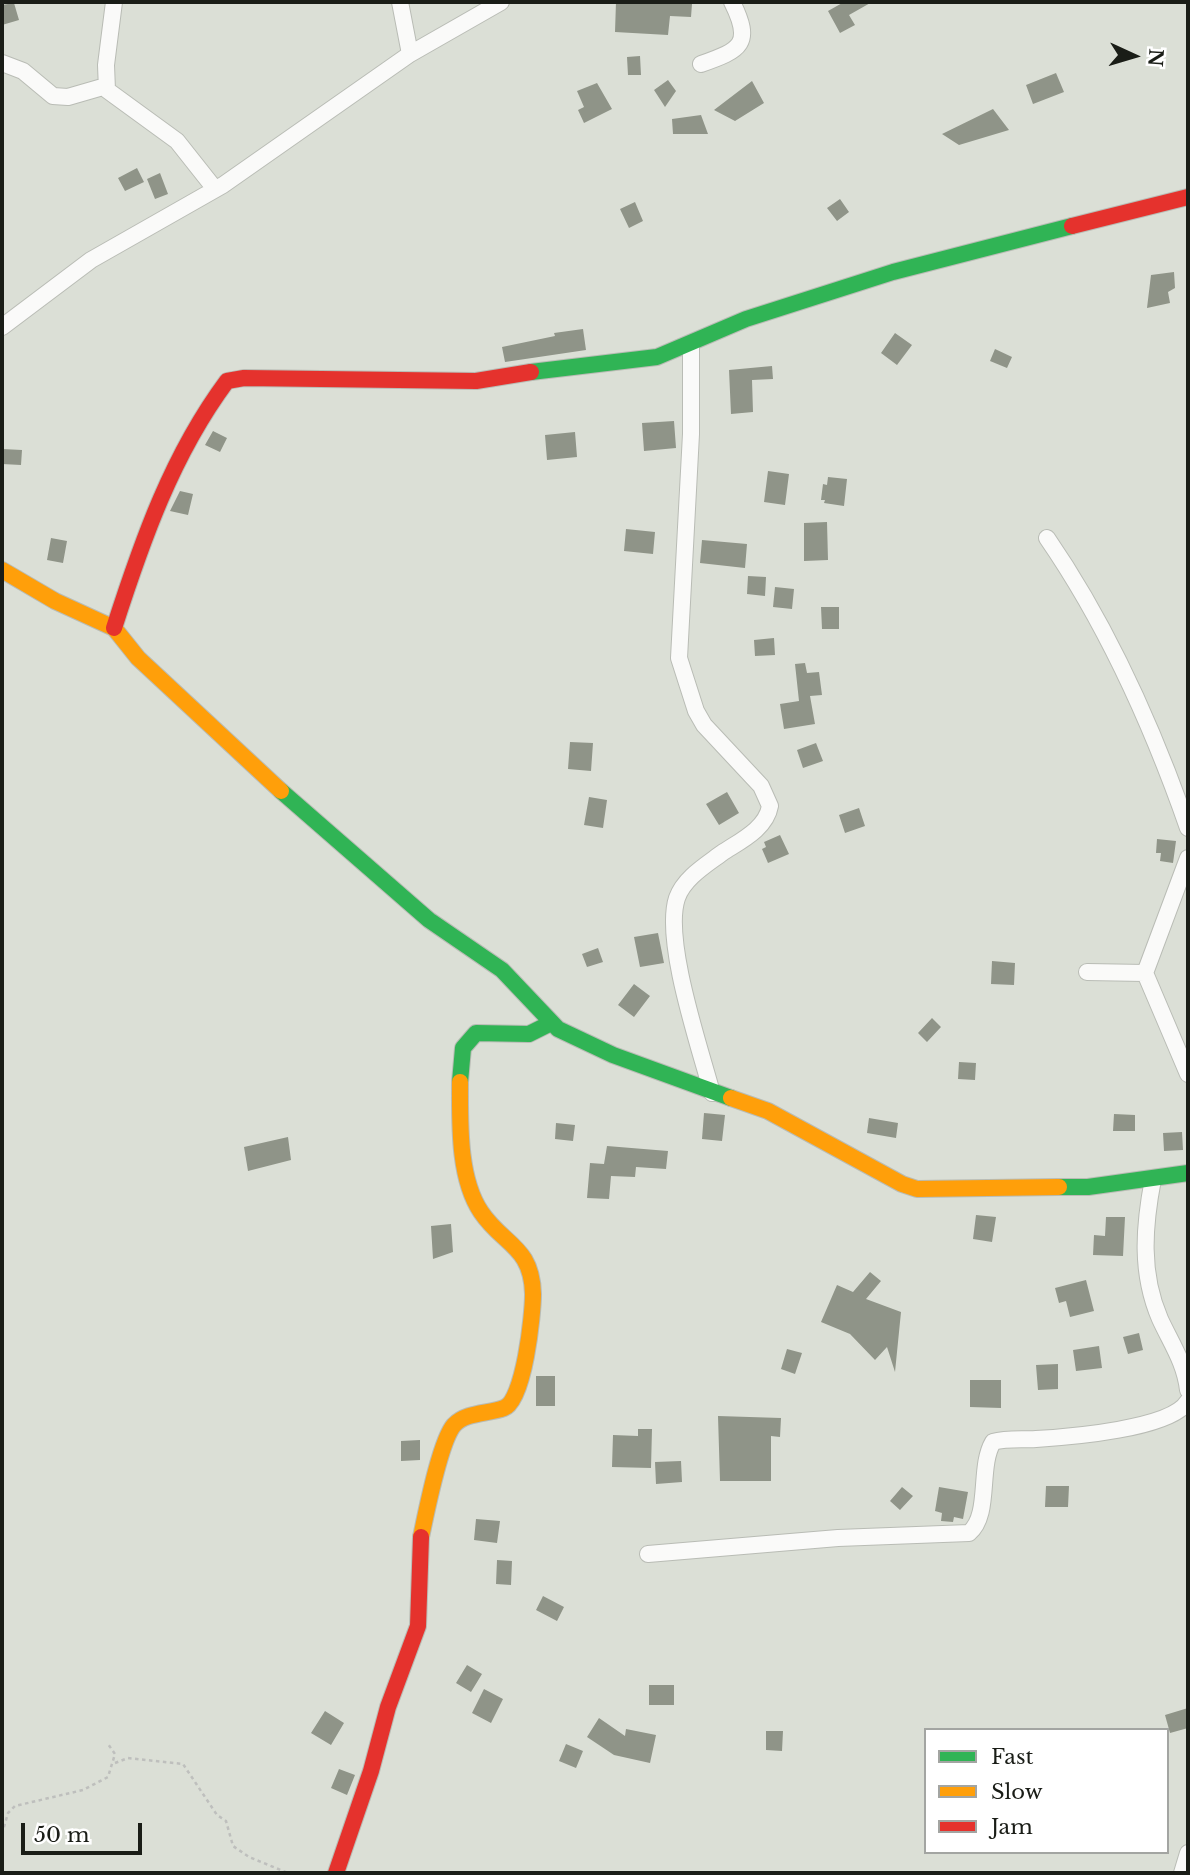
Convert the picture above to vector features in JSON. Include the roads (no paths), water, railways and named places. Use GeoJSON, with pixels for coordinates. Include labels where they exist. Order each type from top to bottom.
{"type":"FeatureCollection","features":[{"type":"Feature","properties":{"kind":"street"},"geometry":{"type":"LineString","coordinates":[[114,2],[106,86],[117,99],[177,141],[215,189]]}},
{"type":"Feature","properties":{"kind":"street"},"geometry":{"type":"LineString","coordinates":[[400,2],[410,54]]}},
{"type":"Feature","properties":{"kind":"street"},"geometry":{"type":"LineString","coordinates":[[2,327],[90,260],[215,189],[410,54],[501,2]]}},
{"type":"Feature","properties":{"kind":"street"},"geometry":{"type":"LineString","coordinates":[[701,64],[735,52],[740,45],[744,31],[732,2]]}},
{"type":"Feature","properties":{"kind":"street"},"geometry":{"type":"LineString","coordinates":[[2,63],[23,71],[53,96],[68,97],[106,86]]}},
{"type":"Feature","properties":{"kind":"street"},"geometry":{"type":"LineString","coordinates":[[114,628],[148,523],[207,408],[228,381],[244,378],[476,381],[579,364],[657,358],[746,319],[916,265],[1188,197]]}},
{"type":"Feature","properties":{"kind":"street"},"geometry":{"type":"LineString","coordinates":[[691,344],[691,434],[679,658],[696,711],[704,725],[761,786],[770,806],[762,824],[696,873],[677,897],[675,926],[681,969],[712,1093]]}},
{"type":"Feature","properties":{"kind":"street"},"geometry":{"type":"LineString","coordinates":[[1046,538],[1076,581],[1140,710],[1163,757],[1188,828]]}},
{"type":"Feature","properties":{"kind":"street"},"geometry":{"type":"LineString","coordinates":[[2,570],[55,601],[114,628],[150,670],[287,796],[429,920],[502,971],[551,1023],[601,1050],[793,1122],[902,1184],[917,1189],[1088,1187],[1188,1173]]}},
{"type":"Feature","properties":{"kind":"street"},"geometry":{"type":"LineString","coordinates":[[1188,858],[1145,973],[1188,1074]]}},
{"type":"Feature","properties":{"kind":"street"},"geometry":{"type":"LineString","coordinates":[[1087,972],[1145,973]]}},
{"type":"Feature","properties":{"kind":"street"},"geometry":{"type":"LineString","coordinates":[[336,1873],[371,1771],[394,1687],[418,1626],[421,1536],[443,1448],[454,1425],[475,1415],[506,1408],[516,1396],[532,1303],[533,1283],[526,1260],[483,1215],[467,1181],[461,1106],[463,1048],[466,1041],[476,1033],[529,1034],[551,1023]]}},
{"type":"Feature","properties":{"kind":"street"},"geometry":{"type":"LineString","coordinates":[[1153,1179],[1145,1235],[1148,1276],[1160,1318],[1183,1365],[1188,1390]]}},
{"type":"Feature","properties":{"kind":"street"},"geometry":{"type":"LineString","coordinates":[[648,1554],[838,1538],[969,1533],[980,1518],[987,1457],[993,1442],[1110,1431],[1168,1418],[1183,1410],[1188,1401]]}},
{"type":"Feature","properties":{"kind":"street"},"geometry":{"type":"LineString","coordinates":[[1182,1873],[1188,1853]]}}]}
